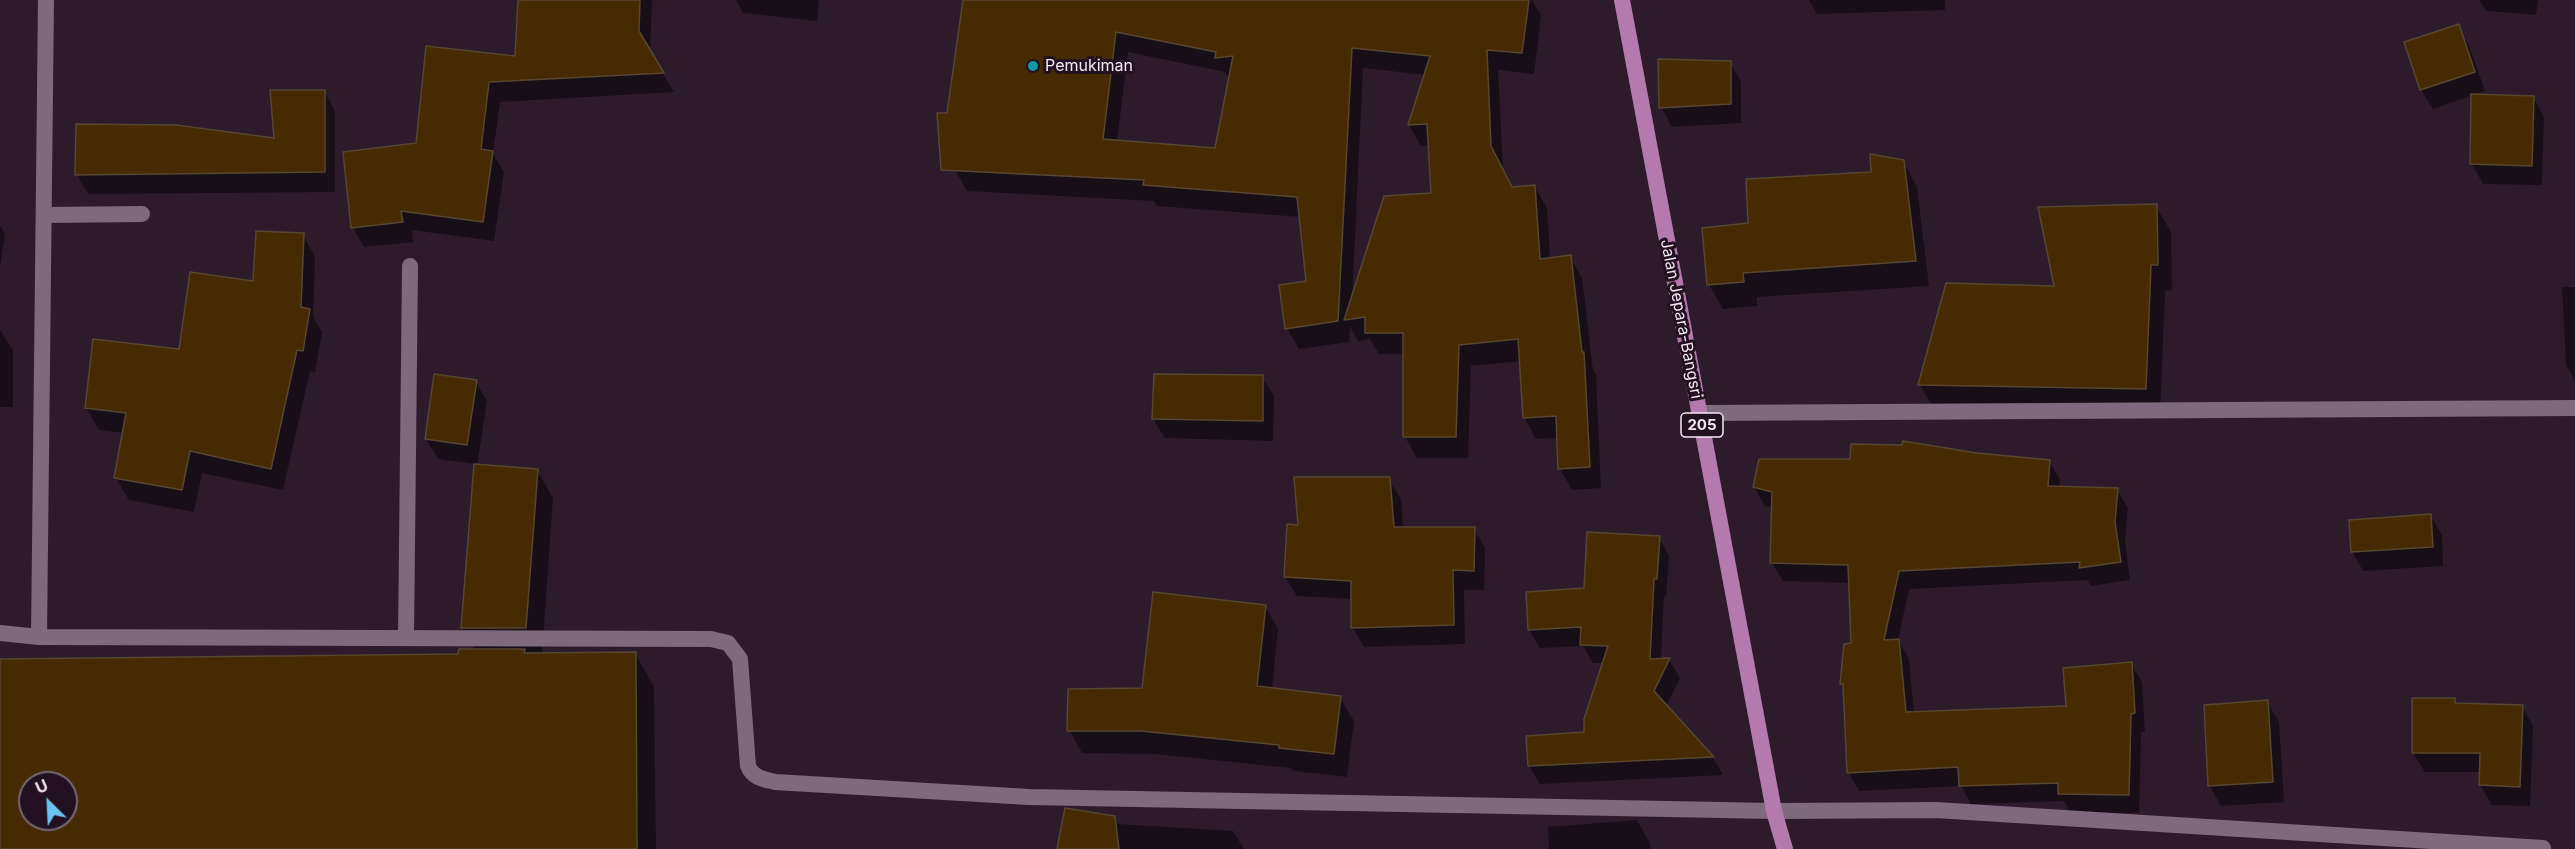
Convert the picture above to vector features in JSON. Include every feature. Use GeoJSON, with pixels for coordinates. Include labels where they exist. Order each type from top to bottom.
{"type":"FeatureCollection","features":[{"type":"Feature","properties":{"kind":"main road","name":"Jalan Jepara-Bangsri"},"geometry":{"type":"LineString","coordinates":[[1622,0],[1774,811],[1785,849]]}},
{"type":"Feature","properties":{"kind":"street"},"geometry":{"type":"LineString","coordinates":[[39,638],[46,0]]}},
{"type":"Feature","properties":{"kind":"street"},"geometry":{"type":"LineString","coordinates":[[44,215],[142,214]]}},
{"type":"Feature","properties":{"kind":"street"},"geometry":{"type":"LineString","coordinates":[[406,638],[410,266]]}},
{"type":"Feature","properties":{"kind":"street"},"geometry":{"type":"LineString","coordinates":[[1699,413],[2575,408]]}},
{"type":"Feature","properties":{"kind":"street"},"geometry":{"type":"LineString","coordinates":[[0,633],[39,638],[711,639],[728,644],[740,659],[748,766],[752,774],[775,782],[1029,796],[1774,811],[1936,810],[2543,848]]}},
{"type":"Feature","properties":{"kind":"building"},"geometry":{"type":"Polygon","coordinates":[[[518,0],[640,0],[639,31],[664,73],[489,82],[481,149],[493,151],[483,222],[401,211],[403,222],[351,228],[343,152],[416,143],[426,46],[515,56],[518,0]]]}},
{"type":"Feature","properties":{"kind":"building"},"geometry":{"type":"Polygon","coordinates":[[[963,0],[1529,0],[1522,53],[1487,50],[1491,146],[1512,187],[1535,185],[1540,259],[1571,255],[1582,352],[1584,352],[1590,467],[1558,469],[1556,416],[1523,418],[1518,339],[1459,345],[1456,437],[1403,437],[1403,333],[1365,333],[1365,317],[1344,320],[1384,196],[1431,193],[1427,124],[1408,125],[1430,56],[1352,48],[1338,321],[1285,329],[1279,285],[1306,281],[1297,197],[1143,185],[1144,180],[941,170],[937,113],[947,113],[963,0]],[[1116,32],[1103,139],[1215,148],[1233,56],[1215,58],[1216,52],[1116,32]]]}},
{"type":"Feature","properties":{"kind":"building"},"geometry":{"type":"Polygon","coordinates":[[[2459,24],[2475,72],[2420,90],[2404,42],[2459,24]]]}},
{"type":"Feature","properties":{"kind":"building"},"geometry":{"type":"Polygon","coordinates":[[[1658,59],[1731,61],[1731,104],[1659,108],[1658,59]]]}},
{"type":"Feature","properties":{"kind":"building"},"geometry":{"type":"Polygon","coordinates":[[[270,90],[325,90],[325,172],[75,175],[76,124],[176,125],[274,138],[270,90]]]}},
{"type":"Feature","properties":{"kind":"building"},"geometry":{"type":"Polygon","coordinates":[[[2471,94],[2534,96],[2532,166],[2470,164],[2471,94]]]}},
{"type":"Feature","properties":{"kind":"building"},"geometry":{"type":"Polygon","coordinates":[[[1870,154],[1904,160],[1916,261],[1743,273],[1744,282],[1707,285],[1702,228],[1748,223],[1746,179],[1871,172],[1870,154]]]}},
{"type":"Feature","properties":{"kind":"building"},"geometry":{"type":"Polygon","coordinates":[[[2157,204],[2158,265],[2151,265],[2146,389],[1918,385],[1946,283],[2054,286],[2038,207],[2157,204]]]}},
{"type":"Feature","properties":{"kind":"building"},"geometry":{"type":"Polygon","coordinates":[[[256,231],[304,233],[301,307],[310,309],[303,351],[297,350],[271,469],[190,451],[182,490],[114,478],[126,413],[85,408],[93,339],[179,349],[190,272],[253,281],[256,231]]]}},
{"type":"Feature","properties":{"kind":"building"},"geometry":{"type":"Polygon","coordinates":[[[434,374],[477,380],[467,445],[425,439],[434,374]]]}},
{"type":"Feature","properties":{"kind":"building"},"geometry":{"type":"Polygon","coordinates":[[[1154,374],[1263,375],[1263,421],[1152,419],[1154,374]]]}},
{"type":"Feature","properties":{"kind":"building"},"geometry":{"type":"Polygon","coordinates":[[[1903,441],[1977,453],[2050,460],[2048,486],[2118,488],[2115,522],[2121,562],[2079,568],[2080,562],[1899,571],[1884,640],[1899,639],[1906,712],[2066,706],[2063,668],[2132,662],[2135,713],[2131,714],[2129,795],[2058,794],[2058,783],[1959,786],[1958,767],[1847,773],[1843,684],[1840,684],[1844,644],[1851,643],[1848,565],[1770,563],[1772,492],[1753,487],[1759,459],[1850,459],[1851,444],[1902,445],[1903,441]]]}},
{"type":"Feature","properties":{"kind":"building"},"geometry":{"type":"Polygon","coordinates":[[[474,464],[538,469],[526,628],[461,628],[474,464]]]}},
{"type":"Feature","properties":{"kind":"building"},"geometry":{"type":"Polygon","coordinates":[[[1294,477],[1390,477],[1394,527],[1475,527],[1474,571],[1453,570],[1454,625],[1351,628],[1351,581],[1284,577],[1287,524],[1298,525],[1294,477]]]}},
{"type":"Feature","properties":{"kind":"building"},"geometry":{"type":"Polygon","coordinates":[[[2431,514],[2433,547],[2351,552],[2349,520],[2431,514]]]}},
{"type":"Feature","properties":{"kind":"building"},"geometry":{"type":"Polygon","coordinates":[[[1587,532],[1660,536],[1657,579],[1654,579],[1650,659],[1670,658],[1654,691],[1714,757],[1528,766],[1526,736],[1584,732],[1584,719],[1608,646],[1580,645],[1581,627],[1528,630],[1526,592],[1584,588],[1587,532]]]}},
{"type":"Feature","properties":{"kind":"building"},"geometry":{"type":"Polygon","coordinates":[[[1153,592],[1266,605],[1257,686],[1341,696],[1334,754],[1279,748],[1279,745],[1141,731],[1067,731],[1068,689],[1142,688],[1153,592]]]}},
{"type":"Feature","properties":{"kind":"building"},"geometry":{"type":"Polygon","coordinates":[[[459,649],[525,649],[524,653],[636,652],[637,849],[0,849],[0,659],[458,654],[459,649]]]}},
{"type":"Feature","properties":{"kind":"building"},"geometry":{"type":"Polygon","coordinates":[[[2412,698],[2455,698],[2455,703],[2523,705],[2520,787],[2479,785],[2480,753],[2412,753],[2412,698]]]}},
{"type":"Feature","properties":{"kind":"building"},"geometry":{"type":"Polygon","coordinates":[[[2268,700],[2273,782],[2208,786],[2204,705],[2268,700]]]}},
{"type":"Feature","properties":{"kind":"building"},"geometry":{"type":"Polygon","coordinates":[[[1065,808],[1115,816],[1119,849],[1057,849],[1065,808]]]}},
{"type":"Feature","properties":{"kind":"place","name":"Pemukiman"},"geometry":{"type":"Point","coordinates":[1033,66]}}]}
